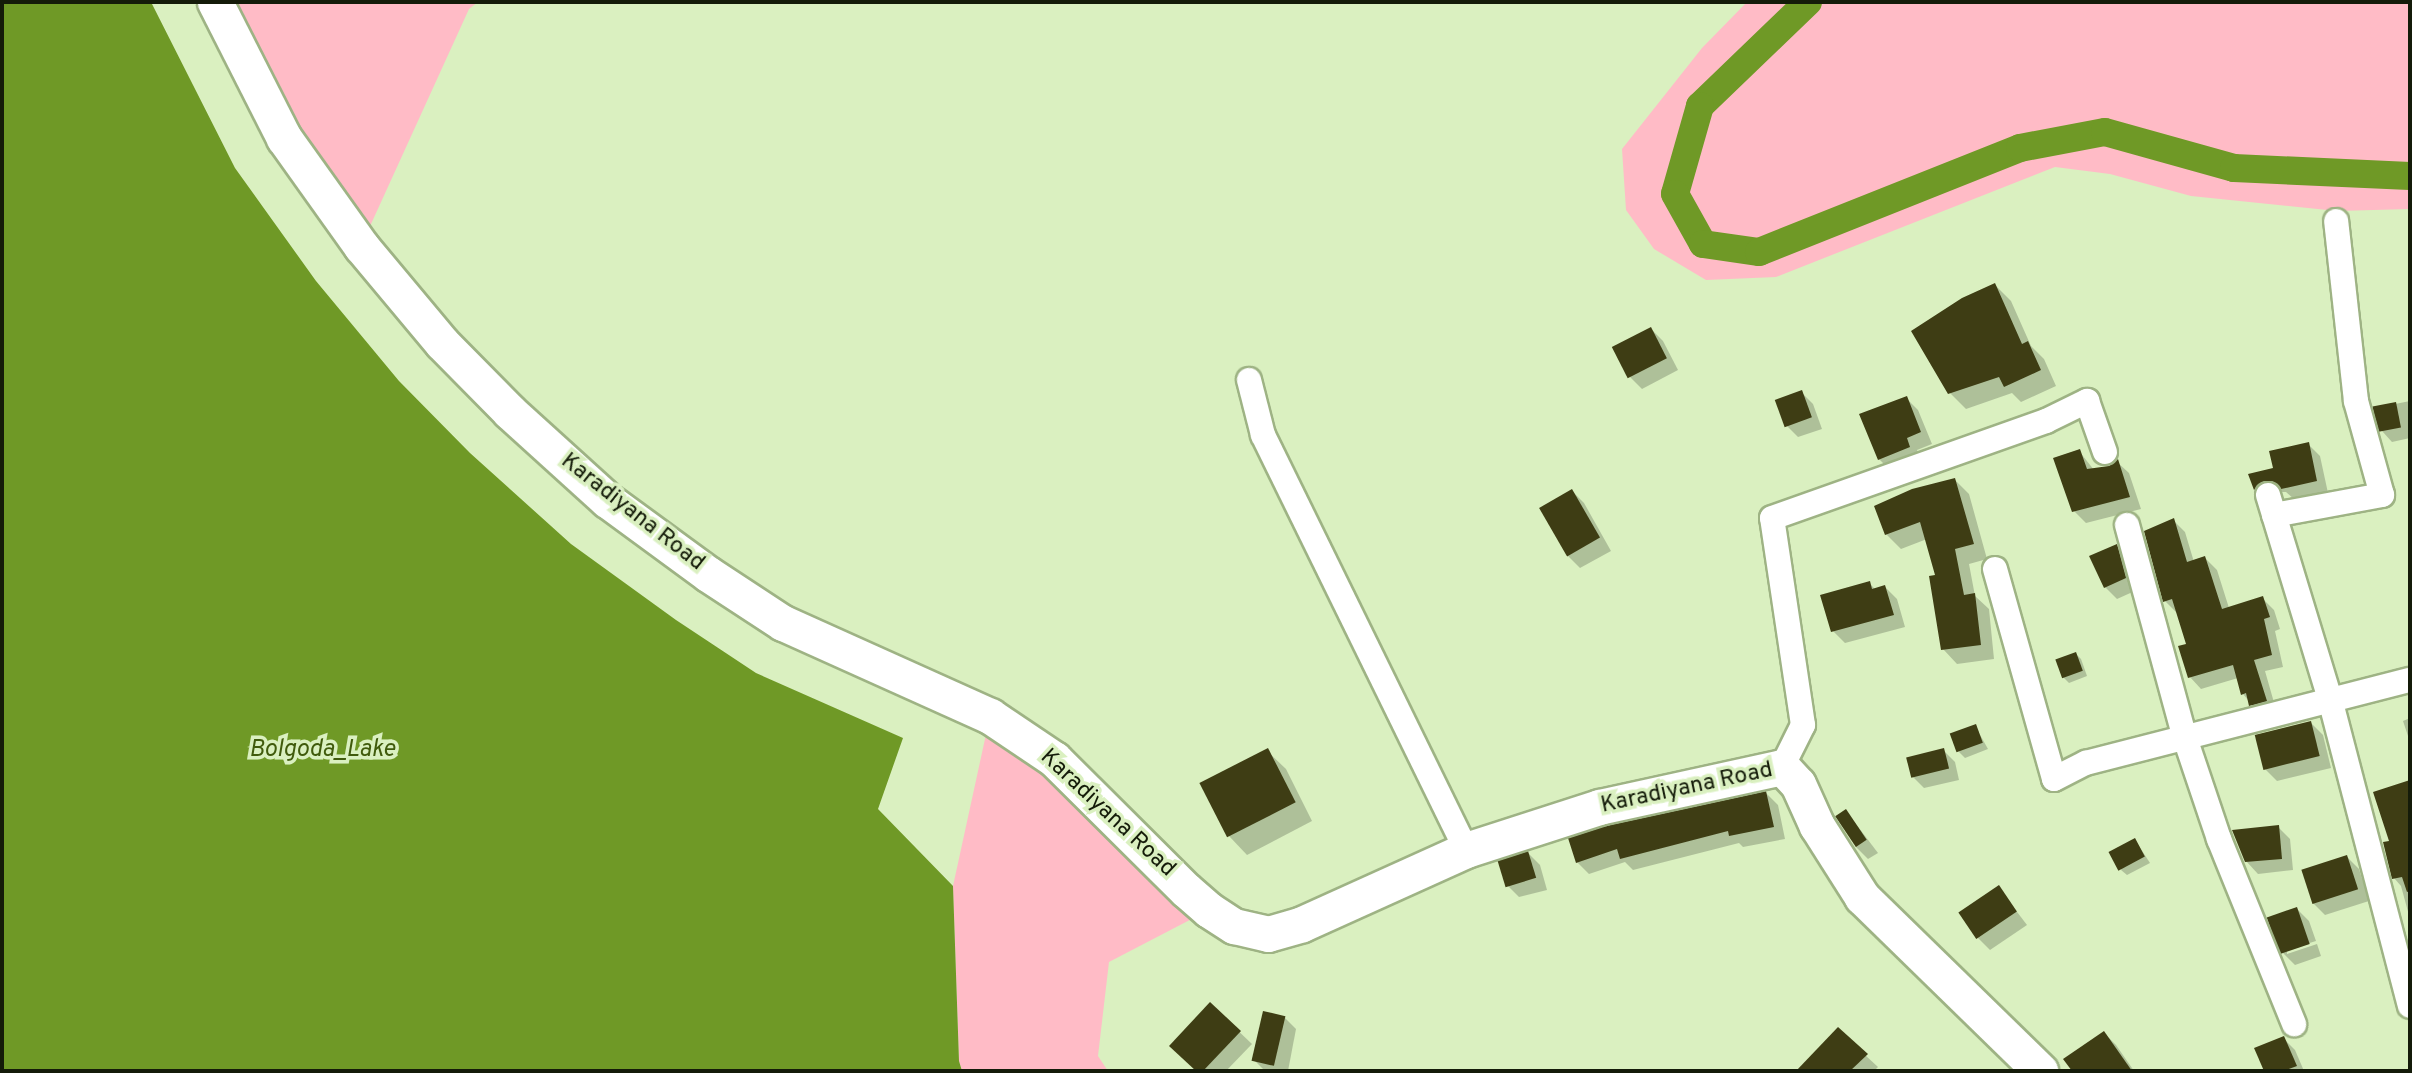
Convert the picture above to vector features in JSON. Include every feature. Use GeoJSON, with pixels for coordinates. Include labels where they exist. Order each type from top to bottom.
{"type":"FeatureCollection","features":[{"type":"Feature","properties":{"kind":"street","name":"Karadiyana Road"},"geometry":{"type":"LineString","coordinates":[[215,2],[284,138],[361,246],[442,343],[510,412],[607,500],[783,623],[1000,723],[1054,759],[1186,890],[1209,910],[1234,926],[1268,933],[1302,924],[1466,850],[1599,807],[1782,767],[1798,784],[1816,827],[1862,897],[2040,1071]]}},
{"type":"Feature","properties":{"kind":"street"},"geometry":{"type":"LineString","coordinates":[[2336,221],[2356,401],[2382,495],[2271,505],[2330,699],[2410,1006]]}},
{"type":"Feature","properties":{"kind":"street"},"geometry":{"type":"LineString","coordinates":[[1249,380],[1263,435],[1466,850]]}},
{"type":"Feature","properties":{"kind":"street"},"geometry":{"type":"LineString","coordinates":[[1782,767],[1803,724],[1772,518],[2046,421],[2087,401],[2105,452]]}},
{"type":"Feature","properties":{"kind":"street"},"geometry":{"type":"LineString","coordinates":[[2127,525],[2185,738],[2219,839],[2294,1024]]}},
{"type":"Feature","properties":{"kind":"street"},"geometry":{"type":"LineString","coordinates":[[1994,569],[2054,779],[2086,763],[2410,680]]}},
{"type":"Feature","properties":{"kind":"shaded area"},"geometry":{"type":"Polygon","coordinates":[[[215,2],[478,2],[469,9],[361,246],[215,2]]]}},
{"type":"Feature","properties":{"kind":"shaded area"},"geometry":{"type":"Polygon","coordinates":[[[1747,2],[2410,2],[2410,209],[2337,211],[2191,196],[2110,174],[2055,167],[1776,277],[1706,280],[1654,249],[1626,210],[1622,149],[1702,48],[1747,2]]]}},
{"type":"Feature","properties":{"kind":"shaded area"},"geometry":{"type":"Polygon","coordinates":[[[990,716],[1209,910],[1109,962],[1098,1056],[1108,1071],[962,1071],[959,1061],[953,886],[990,716]]]}},
{"type":"Feature","properties":{"kind":"water","name":"Bolgoda_Lake"},"geometry":{"type":"Polygon","coordinates":[[[2,2],[151,2],[235,168],[316,281],[399,381],[470,453],[571,544],[676,620],[756,673],[903,738],[878,809],[953,886],[959,1061],[962,1071],[2,1071],[2,2]]]}},
{"type":"Feature","properties":{"kind":"building"},"geometry":{"type":"Polygon","coordinates":[[[1995,283],[2022,344],[2028,341],[2041,370],[2004,387],[1999,377],[1948,394],[1911,331],[1962,298],[1995,283]]]}},
{"type":"Feature","properties":{"kind":"building"},"geometry":{"type":"Polygon","coordinates":[[[1651,327],[1667,358],[1628,378],[1612,347],[1651,327]]]}},
{"type":"Feature","properties":{"kind":"building"},"geometry":{"type":"Polygon","coordinates":[[[1802,390],[1812,417],[1785,427],[1775,400],[1802,390]]]}},
{"type":"Feature","properties":{"kind":"building"},"geometry":{"type":"Polygon","coordinates":[[[1907,396],[1921,432],[1907,438],[1910,447],[1878,460],[1859,414],[1907,396]]]}},
{"type":"Feature","properties":{"kind":"building"},"geometry":{"type":"Polygon","coordinates":[[[2396,402],[2401,428],[2377,432],[2372,407],[2396,402]]]}},
{"type":"Feature","properties":{"kind":"building"},"geometry":{"type":"Polygon","coordinates":[[[2309,442],[2317,481],[2281,489],[2272,481],[2264,481],[2254,490],[2248,474],[2273,468],[2269,451],[2309,442]]]}},
{"type":"Feature","properties":{"kind":"building"},"geometry":{"type":"Polygon","coordinates":[[[2080,449],[2087,469],[2109,466],[2118,459],[2130,497],[2072,512],[2053,458],[2080,449]]]}},
{"type":"Feature","properties":{"kind":"building"},"geometry":{"type":"Polygon","coordinates":[[[1955,478],[1974,544],[1955,549],[1964,595],[1975,593],[1981,645],[1941,650],[1929,576],[1935,575],[1920,522],[1885,535],[1874,506],[1912,489],[1955,478]]]}},
{"type":"Feature","properties":{"kind":"building"},"geometry":{"type":"Polygon","coordinates":[[[1572,489],[1600,537],[1567,556],[1539,508],[1572,489]]]}},
{"type":"Feature","properties":{"kind":"building"},"geometry":{"type":"Polygon","coordinates":[[[2174,518],[2187,562],[2205,556],[2222,609],[2263,596],[2270,617],[2264,619],[2272,655],[2254,660],[2267,701],[2249,706],[2246,693],[2241,695],[2233,665],[2188,678],[2178,646],[2186,644],[2172,599],[2163,602],[2144,531],[2174,518]]]}},
{"type":"Feature","properties":{"kind":"building"},"geometry":{"type":"Polygon","coordinates":[[[2117,544],[2126,578],[2104,588],[2089,556],[2117,544]]]}},
{"type":"Feature","properties":{"kind":"building"},"geometry":{"type":"Polygon","coordinates":[[[1870,581],[1872,589],[1885,585],[1894,615],[1831,632],[1820,595],[1870,581]]]}},
{"type":"Feature","properties":{"kind":"building"},"geometry":{"type":"Polygon","coordinates":[[[2076,652],[2083,671],[2062,678],[2055,660],[2076,652]]]}},
{"type":"Feature","properties":{"kind":"building"},"geometry":{"type":"Polygon","coordinates":[[[2311,721],[2320,756],[2263,770],[2255,735],[2311,721]]]}},
{"type":"Feature","properties":{"kind":"building"},"geometry":{"type":"Polygon","coordinates":[[[1976,724],[1983,743],[1957,752],[1950,734],[1976,724]]]}},
{"type":"Feature","properties":{"kind":"building"},"geometry":{"type":"Polygon","coordinates":[[[1268,748],[1296,802],[1227,837],[1199,783],[1268,748]]]}},
{"type":"Feature","properties":{"kind":"building"},"geometry":{"type":"Polygon","coordinates":[[[1944,748],[1949,768],[1911,778],[1906,757],[1944,748]]]}},
{"type":"Feature","properties":{"kind":"building"},"geometry":{"type":"Polygon","coordinates":[[[2410,780],[2410,891],[2407,892],[2402,877],[2392,879],[2383,842],[2389,841],[2373,792],[2410,780]]]}},
{"type":"Feature","properties":{"kind":"building"},"geometry":{"type":"Polygon","coordinates":[[[1766,791],[1774,827],[1729,836],[1728,831],[1620,859],[1617,849],[1576,863],[1568,838],[1604,826],[1766,791]]]}},
{"type":"Feature","properties":{"kind":"building"},"geometry":{"type":"Polygon","coordinates":[[[1846,809],[1867,840],[1856,847],[1835,816],[1846,809]]]}},
{"type":"Feature","properties":{"kind":"building"},"geometry":{"type":"Polygon","coordinates":[[[2279,825],[2282,859],[2245,862],[2232,830],[2279,825]]]}},
{"type":"Feature","properties":{"kind":"building"},"geometry":{"type":"Polygon","coordinates":[[[2135,838],[2145,857],[2118,871],[2109,852],[2135,838]]]}},
{"type":"Feature","properties":{"kind":"building"},"geometry":{"type":"Polygon","coordinates":[[[1528,851],[1536,878],[1506,887],[1497,860],[1528,851]]]}},
{"type":"Feature","properties":{"kind":"building"},"geometry":{"type":"Polygon","coordinates":[[[2347,855],[2358,889],[2312,904],[2301,870],[2347,855]]]}},
{"type":"Feature","properties":{"kind":"building"},"geometry":{"type":"Polygon","coordinates":[[[1999,885],[2017,912],[1976,939],[1958,912],[1999,885]]]}},
{"type":"Feature","properties":{"kind":"building"},"geometry":{"type":"Polygon","coordinates":[[[2297,907],[2310,944],[2279,954],[2267,917],[2297,907]]]}},
{"type":"Feature","properties":{"kind":"building"},"geometry":{"type":"Polygon","coordinates":[[[1210,1002],[1241,1031],[1203,1071],[1196,1071],[1169,1046],[1210,1002]]]}},
{"type":"Feature","properties":{"kind":"building"},"geometry":{"type":"Polygon","coordinates":[[[1263,1011],[1285,1016],[1274,1066],[1252,1061],[1263,1011]]]}},
{"type":"Feature","properties":{"kind":"building"},"geometry":{"type":"Polygon","coordinates":[[[1838,1027],[1868,1054],[1850,1071],[1796,1071],[1838,1027]]]}},
{"type":"Feature","properties":{"kind":"building"},"geometry":{"type":"Polygon","coordinates":[[[2104,1031],[2132,1071],[2072,1071],[2063,1059],[2104,1031]]]}},
{"type":"Feature","properties":{"kind":"building"},"geometry":{"type":"Polygon","coordinates":[[[2284,1036],[2297,1066],[2283,1071],[2264,1071],[2254,1048],[2284,1036]]]}},
{"type":"Feature","properties":{"kind":"waterway"},"geometry":{"type":"LineString","coordinates":[[1808,2],[1700,106],[1675,194],[1703,244],[1759,252],[2020,148],[2105,132],[2234,168],[2410,176]]}}]}
